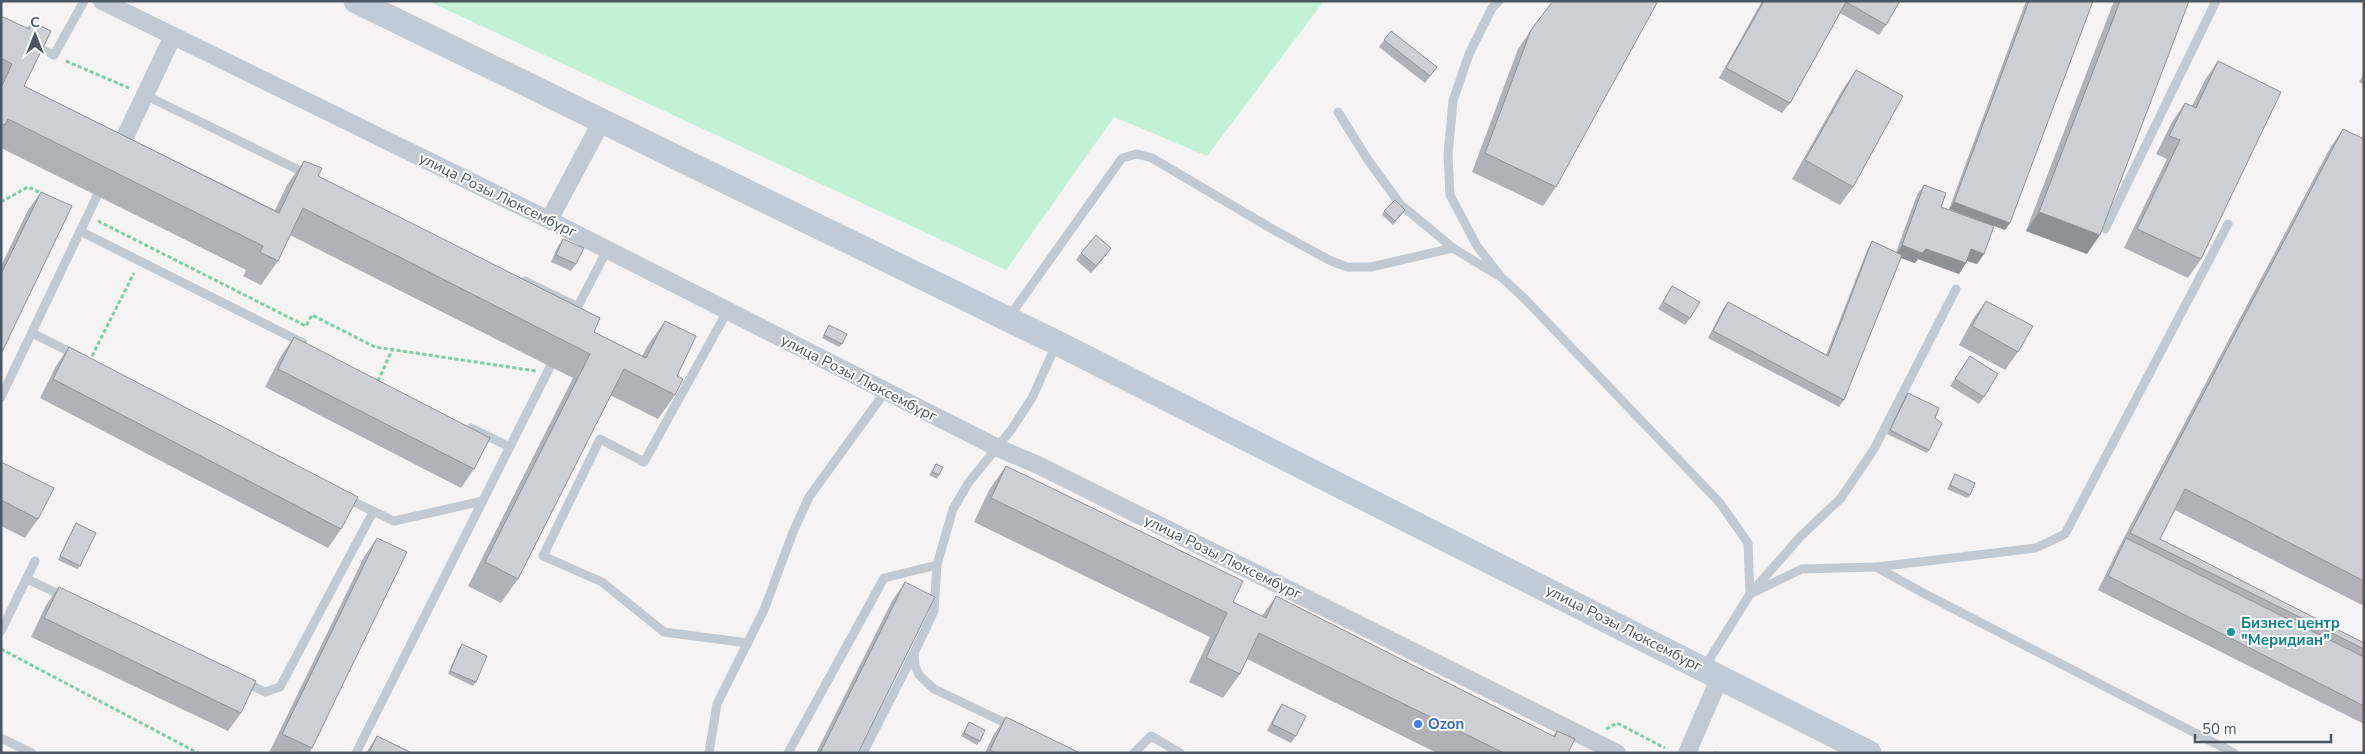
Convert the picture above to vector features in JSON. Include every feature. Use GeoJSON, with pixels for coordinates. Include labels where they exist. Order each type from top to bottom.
{"type":"FeatureCollection","features":[{"type":"Feature","properties":{"kind":"main road","name":"улица Розы Люксембург"},"geometry":{"type":"LineString","coordinates":[[356,1],[1057,343],[1869,753]]}},
{"type":"Feature","properties":{"kind":"street","name":"улица Розы Люксембург"},"geometry":{"type":"LineString","coordinates":[[102,1],[549,220],[885,392],[996,447],[1038,465],[1617,753]]}},
{"type":"Feature","properties":{"kind":"street"},"geometry":{"type":"LineString","coordinates":[[113,163],[173,36]]}},
{"type":"Feature","properties":{"kind":"street"},"geometry":{"type":"LineString","coordinates":[[549,220],[602,121]]}},
{"type":"Feature","properties":{"kind":"street"},"geometry":{"type":"LineString","coordinates":[[1687,753],[1712,673]]}},
{"type":"Feature","properties":{"kind":"lane"},"geometry":{"type":"LineString","coordinates":[[19,38],[54,55],[84,1]]}},
{"type":"Feature","properties":{"kind":"lane"},"geometry":{"type":"LineString","coordinates":[[1499,1],[1492,8],[1469,54],[1453,101],[1448,155],[1450,195],[1477,246],[1501,278]]}},
{"type":"Feature","properties":{"kind":"lane"},"geometry":{"type":"LineString","coordinates":[[2105,229],[2216,1]]}},
{"type":"Feature","properties":{"kind":"lane"},"geometry":{"type":"LineString","coordinates":[[145,95],[313,177]]}},
{"type":"Feature","properties":{"kind":"lane"},"geometry":{"type":"LineString","coordinates":[[1338,112],[1368,160],[1400,204],[1453,248],[1501,278],[1525,299],[1720,503],[1748,543],[1750,594]]}},
{"type":"Feature","properties":{"kind":"lane"},"geometry":{"type":"LineString","coordinates":[[1007,319],[1122,158],[1137,154],[1152,158],[1172,168],[1274,230],[1331,261],[1347,267],[1371,267],[1453,248]]}},
{"type":"Feature","properties":{"kind":"lane"},"geometry":{"type":"LineString","coordinates":[[1,397],[97,196]]}},
{"type":"Feature","properties":{"kind":"lane"},"geometry":{"type":"LineString","coordinates":[[1750,594],[1802,569],[1876,567],[2036,548],[2065,534],[2228,224]]}},
{"type":"Feature","properties":{"kind":"lane"},"geometry":{"type":"LineString","coordinates":[[80,231],[316,350]]}},
{"type":"Feature","properties":{"kind":"lane"},"geometry":{"type":"LineString","coordinates":[[572,318],[607,250]]}},
{"type":"Feature","properties":{"kind":"lane"},"geometry":{"type":"LineString","coordinates":[[516,276],[578,306]]}},
{"type":"Feature","properties":{"kind":"lane"},"geometry":{"type":"LineString","coordinates":[[1712,673],[1750,594],[1800,537],[1841,498],[1874,450],[1956,289]]}},
{"type":"Feature","properties":{"kind":"lane"},"geometry":{"type":"LineString","coordinates":[[728,310],[644,462],[600,439],[543,556],[602,582],[664,632],[748,643]]}},
{"type":"Feature","properties":{"kind":"lane"},"geometry":{"type":"LineString","coordinates":[[32,333],[89,362]]}},
{"type":"Feature","properties":{"kind":"lane"},"geometry":{"type":"LineString","coordinates":[[863,753],[934,612],[937,564],[953,509],[969,482],[1011,430],[1032,398],[1057,343]]}},
{"type":"Feature","properties":{"kind":"lane"},"geometry":{"type":"LineString","coordinates":[[356,753],[549,370]]}},
{"type":"Feature","properties":{"kind":"lane"},"geometry":{"type":"LineString","coordinates":[[709,753],[717,704],[764,610],[793,532],[809,497],[885,392]]}},
{"type":"Feature","properties":{"kind":"lane"},"geometry":{"type":"LineString","coordinates":[[466,425],[510,447]]}},
{"type":"Feature","properties":{"kind":"lane"},"geometry":{"type":"LineString","coordinates":[[338,494],[394,521],[483,501]]}},
{"type":"Feature","properties":{"kind":"lane"},"geometry":{"type":"LineString","coordinates":[[239,679],[265,692],[280,687],[373,512]]}},
{"type":"Feature","properties":{"kind":"lane"},"geometry":{"type":"LineString","coordinates":[[3,625],[35,562]]}},
{"type":"Feature","properties":{"kind":"lane"},"geometry":{"type":"LineString","coordinates":[[788,753],[884,578],[937,564]]}},
{"type":"Feature","properties":{"kind":"lane"},"geometry":{"type":"LineString","coordinates":[[1876,567],[1934,599],[2234,753]]}},
{"type":"Feature","properties":{"kind":"lane"},"geometry":{"type":"LineString","coordinates":[[27,579],[71,600]]}},
{"type":"Feature","properties":{"kind":"lane"},"geometry":{"type":"LineString","coordinates":[[914,653],[915,666],[919,675],[934,689],[1027,733]]}},
{"type":"Feature","properties":{"kind":"lane"},"geometry":{"type":"LineString","coordinates":[[1134,753],[1151,736],[1180,753]]}},
{"type":"Feature","properties":{"kind":"lane"},"geometry":{"type":"LineString","coordinates":[[1,738],[32,753]]}},
{"type":"Feature","properties":{"kind":"path"},"geometry":{"type":"LineString","coordinates":[[54,55],[145,95]]}},
{"type":"Feature","properties":{"kind":"path"},"geometry":{"type":"LineString","coordinates":[[1,202],[28,187],[45,195]]}},
{"type":"Feature","properties":{"kind":"path"},"geometry":{"type":"LineString","coordinates":[[88,215],[306,326],[312,315],[375,347],[549,370]]}},
{"type":"Feature","properties":{"kind":"path"},"geometry":{"type":"LineString","coordinates":[[89,362],[139,261]]}},
{"type":"Feature","properties":{"kind":"path"},"geometry":{"type":"LineString","coordinates":[[378,381],[392,350]]}},
{"type":"Feature","properties":{"kind":"path"},"geometry":{"type":"LineString","coordinates":[[1,649],[198,753]]}},
{"type":"Feature","properties":{"kind":"path"},"geometry":{"type":"LineString","coordinates":[[1602,732],[1617,723],[1665,748]]}},
{"type":"Feature","properties":{"kind":"green space"},"geometry":{"type":"Polygon","coordinates":[[[428,1],[1324,1],[1207,156],[1114,117],[1006,270],[428,1]]]}},
{"type":"Feature","properties":{"kind":"building"},"geometry":{"type":"Polygon","coordinates":[[[1553,1],[1658,1],[1556,187],[1485,153],[1531,30],[1553,1]]]}},
{"type":"Feature","properties":{"kind":"building"},"geometry":{"type":"Polygon","coordinates":[[[1764,1],[1900,1],[1886,25],[1846,2],[1790,103],[1726,68],[1764,1]]]}},
{"type":"Feature","properties":{"kind":"building"},"geometry":{"type":"Polygon","coordinates":[[[2029,1],[2093,1],[2010,223],[1954,202],[2029,1]]]}},
{"type":"Feature","properties":{"kind":"building"},"geometry":{"type":"Polygon","coordinates":[[[2120,1],[2189,1],[2100,235],[2039,212],[2120,1]]]}},
{"type":"Feature","properties":{"kind":"building"},"geometry":{"type":"Polygon","coordinates":[[[1,16],[29,29],[32,22],[51,31],[24,86],[279,213],[304,161],[322,168],[318,176],[600,318],[594,332],[646,358],[665,321],[696,336],[677,376],[683,379],[675,395],[624,369],[518,579],[485,562],[590,354],[303,208],[278,261],[260,252],[263,246],[8,119],[5,125],[1,123],[1,88],[12,64],[1,58],[1,16]]]}},
{"type":"Feature","properties":{"kind":"building"},"geometry":{"type":"Polygon","coordinates":[[[1391,31],[1437,67],[1430,76],[1384,40],[1391,31]]]}},
{"type":"Feature","properties":{"kind":"building"},"geometry":{"type":"Polygon","coordinates":[[[2218,61],[2281,92],[2201,259],[2137,229],[2180,140],[2169,136],[2185,103],[2196,108],[2218,61]]]}},
{"type":"Feature","properties":{"kind":"building"},"geometry":{"type":"Polygon","coordinates":[[[1856,70],[1903,96],[1853,187],[1805,160],[1856,70]]]}},
{"type":"Feature","properties":{"kind":"building"},"geometry":{"type":"Polygon","coordinates":[[[2343,129],[2364,139],[2364,581],[2185,489],[2160,539],[2364,643],[2364,649],[2130,533],[2343,129]]]}},
{"type":"Feature","properties":{"kind":"building"},"geometry":{"type":"Polygon","coordinates":[[[1924,185],[1946,193],[1941,207],[1994,226],[1984,254],[1971,249],[1966,263],[1926,249],[1922,253],[1902,245],[1924,185]]]}},
{"type":"Feature","properties":{"kind":"building"},"geometry":{"type":"Polygon","coordinates":[[[41,192],[72,206],[1,354],[1,274],[41,192]]]}},
{"type":"Feature","properties":{"kind":"building"},"geometry":{"type":"Polygon","coordinates":[[[1395,200],[1405,210],[1395,221],[1384,211],[1395,200]]]}},
{"type":"Feature","properties":{"kind":"building"},"geometry":{"type":"Polygon","coordinates":[[[1096,235],[1111,248],[1096,266],[1081,253],[1096,235]]]}},
{"type":"Feature","properties":{"kind":"building"},"geometry":{"type":"Polygon","coordinates":[[[563,239],[584,248],[576,264],[556,255],[563,239]]]}},
{"type":"Feature","properties":{"kind":"building"},"geometry":{"type":"Polygon","coordinates":[[[1872,241],[1902,255],[1844,400],[1713,331],[1728,302],[1828,356],[1872,241]]]}},
{"type":"Feature","properties":{"kind":"building"},"geometry":{"type":"Polygon","coordinates":[[[1672,286],[1700,302],[1690,318],[1663,302],[1672,286]]]}},
{"type":"Feature","properties":{"kind":"building"},"geometry":{"type":"Polygon","coordinates":[[[1986,301],[2033,326],[2018,352],[1972,326],[1986,301]]]}},
{"type":"Feature","properties":{"kind":"building"},"geometry":{"type":"Polygon","coordinates":[[[829,325],[847,334],[842,344],[824,335],[829,325]]]}},
{"type":"Feature","properties":{"kind":"building"},"geometry":{"type":"Polygon","coordinates":[[[294,337],[490,438],[474,469],[278,369],[294,337]]]}},
{"type":"Feature","properties":{"kind":"building"},"geometry":{"type":"Polygon","coordinates":[[[69,347],[358,497],[341,529],[53,379],[69,347]]]}},
{"type":"Feature","properties":{"kind":"building"},"geometry":{"type":"Polygon","coordinates":[[[1970,356],[1998,374],[1984,397],[1955,379],[1970,356]]]}},
{"type":"Feature","properties":{"kind":"building"},"geometry":{"type":"Polygon","coordinates":[[[1908,393],[1939,408],[1935,418],[1942,423],[1929,450],[1890,430],[1908,393]]]}},
{"type":"Feature","properties":{"kind":"building"},"geometry":{"type":"Polygon","coordinates":[[[1,462],[54,488],[38,519],[1,500],[1,462]]]}},
{"type":"Feature","properties":{"kind":"building"},"geometry":{"type":"Polygon","coordinates":[[[936,464],[943,467],[939,475],[932,472],[936,464]]]}},
{"type":"Feature","properties":{"kind":"building"},"geometry":{"type":"Polygon","coordinates":[[[1006,466],[1243,581],[1233,602],[1266,618],[1276,596],[1555,737],[1557,731],[1575,739],[1568,753],[1504,753],[1259,633],[1240,674],[1206,658],[1227,613],[991,498],[1006,466]]]}},
{"type":"Feature","properties":{"kind":"building"},"geometry":{"type":"Polygon","coordinates":[[[1955,474],[1975,483],[1970,495],[1950,485],[1955,474]]]}},
{"type":"Feature","properties":{"kind":"building"},"geometry":{"type":"Polygon","coordinates":[[[76,523],[96,533],[80,566],[60,556],[76,523]]]}},
{"type":"Feature","properties":{"kind":"building"},"geometry":{"type":"Polygon","coordinates":[[[377,538],[407,552],[312,748],[282,734],[377,538]]]}},
{"type":"Feature","properties":{"kind":"building","name":"Бизнес центр \"Меридиан\""},"geometry":{"type":"Polygon","coordinates":[[[2126,538],[2364,657],[2364,706],[2108,576],[2126,538]]]}},
{"type":"Feature","properties":{"kind":"building"},"geometry":{"type":"Polygon","coordinates":[[[905,582],[935,597],[858,753],[820,753],[905,582]]]}},
{"type":"Feature","properties":{"kind":"building"},"geometry":{"type":"Polygon","coordinates":[[[59,587],[256,681],[241,713],[44,618],[59,587]]]}},
{"type":"Feature","properties":{"kind":"building"},"geometry":{"type":"Polygon","coordinates":[[[462,644],[487,656],[476,682],[450,671],[462,644]]]}},
{"type":"Feature","properties":{"kind":"building"},"geometry":{"type":"Polygon","coordinates":[[[1282,704],[1306,716],[1296,736],[1272,724],[1282,704]]]}},
{"type":"Feature","properties":{"kind":"building"},"geometry":{"type":"Polygon","coordinates":[[[1006,717],[1080,753],[996,753],[990,750],[1006,717]]]}},
{"type":"Feature","properties":{"kind":"building"},"geometry":{"type":"Polygon","coordinates":[[[969,722],[985,730],[980,741],[964,733],[969,722]]]}},
{"type":"Feature","properties":{"kind":"building"},"geometry":{"type":"Polygon","coordinates":[[[377,736],[412,753],[369,753],[377,736]]]}},
{"type":"Feature","properties":{"kind":"place","name":"Бизнес центр \"Меридиан\""},"geometry":{"type":"Point","coordinates":[2231,632]}},
{"type":"Feature","properties":{"kind":"place","name":"Ozon"},"geometry":{"type":"Point","coordinates":[1418,724]}}]}
